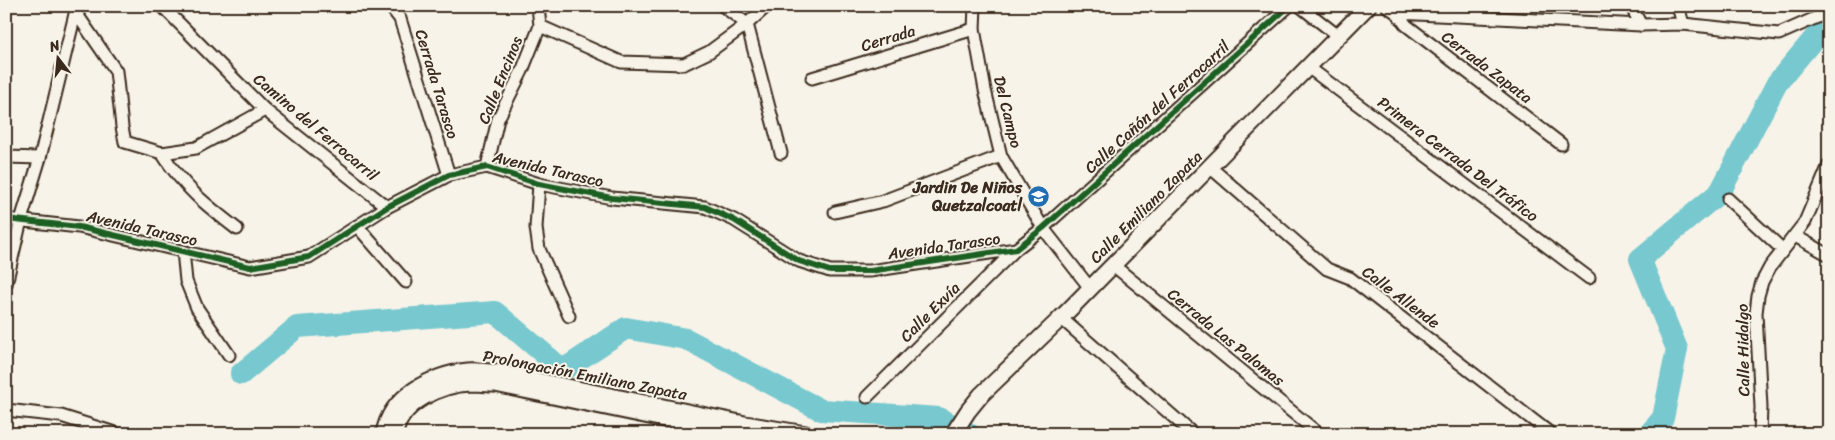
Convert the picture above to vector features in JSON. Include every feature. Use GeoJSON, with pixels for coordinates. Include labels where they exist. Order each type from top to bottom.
{"type":"FeatureCollection","features":[{"type":"Feature","properties":{"kind":"main road","name":"Calle Emiliano Zapata"},"geometry":{"type":"LineString","coordinates":[[953,433],[981,395],[1113,265],[1368,6]]}},
{"type":"Feature","properties":{"kind":"main road","name":"Prolongación Emiliano Zapata"},"geometry":{"type":"LineString","coordinates":[[384,434],[386,421],[399,402],[417,388],[446,376],[468,371],[495,372],[736,422],[806,434]]}},
{"type":"Feature","properties":{"kind":"main road","name":"Prolongación Emiliano Zapata"},"geometry":{"type":"LineString","coordinates":[[395,434],[396,425],[407,410],[423,398],[448,387],[470,383],[495,384],[736,434]]}},
{"type":"Feature","properties":{"kind":"street","name":"Camino del Ferrocarril"},"geometry":{"type":"LineString","coordinates":[[162,6],[265,110],[387,206]]}},
{"type":"Feature","properties":{"kind":"street","name":"Cerrada Tarasco"},"geometry":{"type":"LineString","coordinates":[[390,6],[400,18],[449,174]]}},
{"type":"Feature","properties":{"kind":"street","name":"Calle Encinos"},"geometry":{"type":"LineString","coordinates":[[487,167],[498,119],[522,71],[540,26],[538,6]]}},
{"type":"Feature","properties":{"kind":"street"},"geometry":{"type":"LineString","coordinates":[[723,6],[747,24],[781,153]]}},
{"type":"Feature","properties":{"kind":"street"},"geometry":{"type":"LineString","coordinates":[[540,26],[621,62],[684,64],[710,52],[767,6]]}},
{"type":"Feature","properties":{"kind":"street","name":"Del Campo"},"geometry":{"type":"LineString","coordinates":[[975,6],[974,29],[984,90],[1001,156],[1043,228],[1090,288]]}},
{"type":"Feature","properties":{"kind":"street","name":"Calle Cañón del Ferrocarril"},"geometry":{"type":"LineString","coordinates":[[1043,228],[1288,6]]}},
{"type":"Feature","properties":{"kind":"street"},"geometry":{"type":"LineString","coordinates":[[1300,6],[1338,36]]}},
{"type":"Feature","properties":{"kind":"street"},"geometry":{"type":"LineString","coordinates":[[1631,6],[1641,25]]}},
{"type":"Feature","properties":{"kind":"street"},"geometry":{"type":"LineString","coordinates":[[1678,6],[1683,24]]}},
{"type":"Feature","properties":{"kind":"street"},"geometry":{"type":"LineString","coordinates":[[76,10],[116,71],[122,127],[126,142],[162,153],[196,148],[265,110]]}},
{"type":"Feature","properties":{"kind":"street"},"geometry":{"type":"LineString","coordinates":[[6,284],[21,220],[40,158],[76,10]]}},
{"type":"Feature","properties":{"kind":"street"},"geometry":{"type":"LineString","coordinates":[[1392,10],[1641,25],[1683,24],[1779,34],[1829,12]]}},
{"type":"Feature","properties":{"kind":"street","name":"Cerrada Zapata"},"geometry":{"type":"LineString","coordinates":[[1392,10],[1406,25],[1561,144]]}},
{"type":"Feature","properties":{"kind":"street","name":"Cerrada"},"geometry":{"type":"LineString","coordinates":[[812,78],[974,29]]}},
{"type":"Feature","properties":{"kind":"street","name":"Primera Cerrada Del Tráfico"},"geometry":{"type":"LineString","coordinates":[[1308,66],[1589,278]]}},
{"type":"Feature","properties":{"kind":"street"},"geometry":{"type":"LineString","coordinates":[[162,153],[175,173],[200,200],[237,229]]}},
{"type":"Feature","properties":{"kind":"street"},"geometry":{"type":"LineString","coordinates":[[6,156],[40,158]]}},
{"type":"Feature","properties":{"kind":"street"},"geometry":{"type":"LineString","coordinates":[[835,212],[883,201],[1001,156]]}},
{"type":"Feature","properties":{"kind":"street","name":"Calle Hidalgo"},"geometry":{"type":"LineString","coordinates":[[1760,434],[1756,313],[1758,296],[1762,282],[1770,267],[1806,222],[1829,165]]}},
{"type":"Feature","properties":{"kind":"street","name":"Avenida Tarasco"},"geometry":{"type":"LineString","coordinates":[[6,219],[79,227],[250,268],[309,257],[387,206],[449,174],[487,167],[539,184],[612,198],[705,207],[734,220],[799,261],[830,271],[870,271],[1016,249],[1043,228]]}},
{"type":"Feature","properties":{"kind":"street","name":"Calle Allende"},"geometry":{"type":"LineString","coordinates":[[1210,167],[1327,269],[1350,278],[1551,434]]}},
{"type":"Feature","properties":{"kind":"street"},"geometry":{"type":"LineString","coordinates":[[539,184],[536,228],[539,249],[570,316]]}},
{"type":"Feature","properties":{"kind":"street"},"geometry":{"type":"LineString","coordinates":[[1728,199],[1783,250]]}},
{"type":"Feature","properties":{"kind":"street"},"geometry":{"type":"LineString","coordinates":[[357,226],[406,282]]}},
{"type":"Feature","properties":{"kind":"street"},"geometry":{"type":"LineString","coordinates":[[1795,236],[1829,254]]}},
{"type":"Feature","properties":{"kind":"street","name":"Calle Exvía"},"geometry":{"type":"LineString","coordinates":[[867,397],[1016,249]]}},
{"type":"Feature","properties":{"kind":"street"},"geometry":{"type":"LineString","coordinates":[[182,251],[186,281],[197,308],[229,355]]}},
{"type":"Feature","properties":{"kind":"street","name":"Cerrada Las Palomas"},"geometry":{"type":"LineString","coordinates":[[1113,265],[1319,434]]}},
{"type":"Feature","properties":{"kind":"street"},"geometry":{"type":"LineString","coordinates":[[1060,318],[1193,434]]}},
{"type":"Feature","properties":{"kind":"street"},"geometry":{"type":"LineString","coordinates":[[6,410],[61,416],[118,434]]}},
{"type":"Feature","properties":{"kind":"waterway"},"geometry":{"type":"LineString","coordinates":[[1649,434],[1663,418],[1677,349],[1640,259],[1720,192],[1777,83],[1822,29],[1829,26]]}},
{"type":"Feature","properties":{"kind":"waterway"},"geometry":{"type":"LineString","coordinates":[[241,374],[297,327],[495,312],[563,370],[626,328],[686,339],[821,410],[939,418],[969,434]]}},
{"type":"Feature","properties":{"kind":"cycle path"},"geometry":{"type":"LineString","coordinates":[[6,219],[79,227],[250,267],[309,257],[387,207],[449,175],[487,167],[539,184],[612,198],[705,207],[734,220],[799,261],[830,271],[870,271],[1016,249],[1043,228],[1289,6]]}},
{"type":"Feature","properties":{"kind":"place","name":"Jardin De Niños Quetzalcoatl"},"geometry":{"type":"Point","coordinates":[1038,196]}}]}
